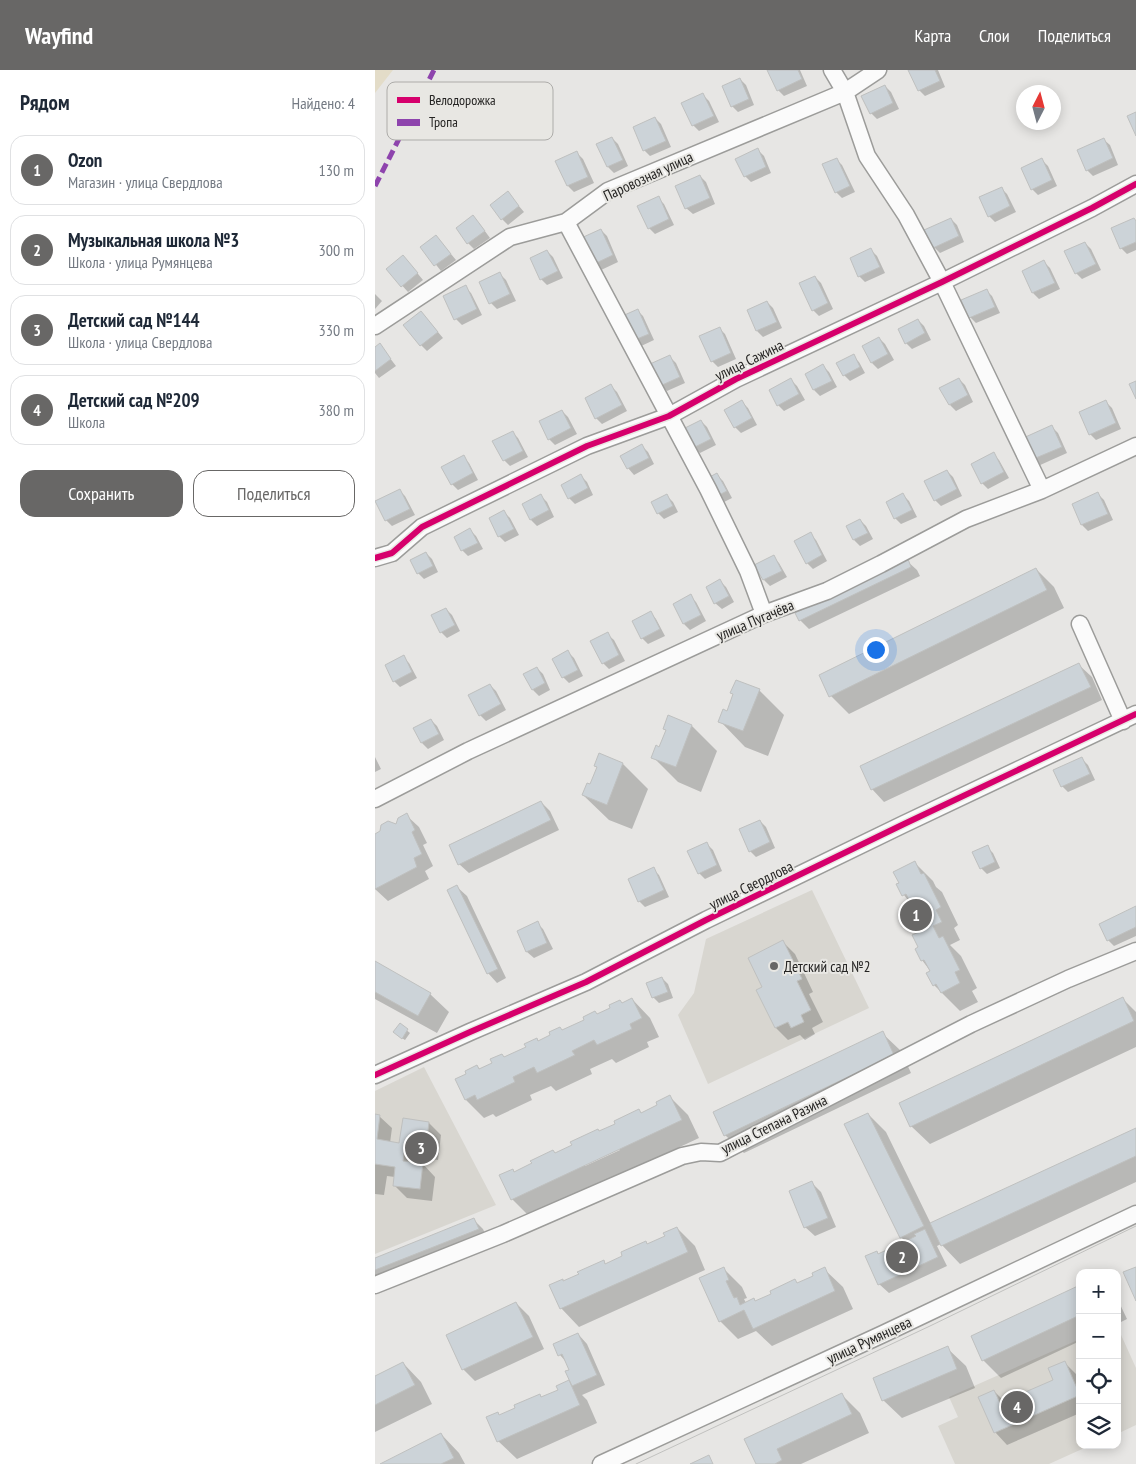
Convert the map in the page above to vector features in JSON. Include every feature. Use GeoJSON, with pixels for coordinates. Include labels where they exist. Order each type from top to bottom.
{"type":"FeatureCollection","features":[{"type":"Feature","properties":{"kind":"street"},"geometry":{"type":"LineString","coordinates":[[832,70],[845,92],[867,156],[906,215],[942,282],[1042,490]]}},
{"type":"Feature","properties":{"kind":"street","name":"Паровозная улица"},"geometry":{"type":"LineString","coordinates":[[375,326],[510,237],[566,222],[608,191],[845,92],[878,70]]}},
{"type":"Feature","properties":{"kind":"street","name":"улица Сажина"},"geometry":{"type":"LineString","coordinates":[[375,558],[392,553],[422,527],[587,446],[669,416],[736,379],[942,282],[1093,208],[1136,184]]}},
{"type":"Feature","properties":{"kind":"street"},"geometry":{"type":"LineString","coordinates":[[566,222],[708,489],[748,571],[764,614]]}},
{"type":"Feature","properties":{"kind":"street","name":"улица Пугачёва"},"geometry":{"type":"LineString","coordinates":[[375,798],[468,751],[764,614],[827,592],[966,519],[1042,490],[1136,446]]}},
{"type":"Feature","properties":{"kind":"street"},"geometry":{"type":"LineString","coordinates":[[1080,624],[1130,718]]}},
{"type":"Feature","properties":{"kind":"street","name":"улица Свердлова"},"geometry":{"type":"LineString","coordinates":[[375,1075],[586,982],[706,920],[904,824],[1130,718]]}},
{"type":"Feature","properties":{"kind":"street","name":"улица Степана Разина"},"geometry":{"type":"LineString","coordinates":[[375,1285],[503,1234],[681,1156],[701,1152],[720,1154],[971,1024],[1068,979],[1136,951]]}},
{"type":"Feature","properties":{"kind":"street","name":"улица Румянцева"},"geometry":{"type":"LineString","coordinates":[[601,1464],[883,1334],[1136,1214]]}},
{"type":"Feature","properties":{"kind":"shaded area"},"geometry":{"type":"Polygon","coordinates":[[[375,70],[393,70],[375,93],[375,70]]]}},
{"type":"Feature","properties":{"kind":"shaded area","name":"Детский сад №2"},"geometry":{"type":"Polygon","coordinates":[[[812,890],[869,1008],[708,1084],[678,1015],[694,993],[706,939],[812,890]]]}},
{"type":"Feature","properties":{"kind":"shaded area"},"geometry":{"type":"Polygon","coordinates":[[[424,1067],[496,1205],[375,1254],[375,1091],[424,1067]]]}},
{"type":"Feature","properties":{"kind":"shaded area"},"geometry":{"type":"Polygon","coordinates":[[[1121,1335],[1136,1368],[1136,1425],[1121,1432],[1121,1335]]]}},
{"type":"Feature","properties":{"kind":"shaded area"},"geometry":{"type":"Polygon","coordinates":[[[1076,1341],[1076,1449],[1082,1449],[1049,1464],[955,1464],[938,1426],[958,1417],[949,1397],[1076,1341]]]}},
{"type":"Feature","properties":{"kind":"building"},"geometry":{"type":"Polygon","coordinates":[[[767,70],[798,70],[802,79],[777,91],[767,70]]]}},
{"type":"Feature","properties":{"kind":"building"},"geometry":{"type":"Polygon","coordinates":[[[908,70],[935,70],[940,81],[918,91],[908,70]]]}},
{"type":"Feature","properties":{"kind":"building"},"geometry":{"type":"Polygon","coordinates":[[[740,78],[749,99],[731,107],[722,86],[740,78]]]}},
{"type":"Feature","properties":{"kind":"building"},"geometry":{"type":"Polygon","coordinates":[[[885,85],[893,103],[870,114],[861,96],[885,85]]]}},
{"type":"Feature","properties":{"kind":"building"},"geometry":{"type":"Polygon","coordinates":[[[703,93],[714,116],[692,126],[681,103],[703,93]]]}},
{"type":"Feature","properties":{"kind":"building"},"geometry":{"type":"Polygon","coordinates":[[[1136,112],[1136,136],[1127,116],[1136,112]]]}},
{"type":"Feature","properties":{"kind":"building"},"geometry":{"type":"Polygon","coordinates":[[[655,117],[666,141],[643,151],[633,127],[655,117]]]}},
{"type":"Feature","properties":{"kind":"building"},"geometry":{"type":"Polygon","coordinates":[[[612,137],[623,160],[607,167],[596,144],[612,137]]]}},
{"type":"Feature","properties":{"kind":"building"},"geometry":{"type":"Polygon","coordinates":[[[1104,138],[1113,158],[1086,171],[1077,150],[1104,138]]]}},
{"type":"Feature","properties":{"kind":"building"},"geometry":{"type":"Polygon","coordinates":[[[758,148],[766,167],[744,177],[735,159],[758,148]]]}},
{"type":"Feature","properties":{"kind":"building"},"geometry":{"type":"Polygon","coordinates":[[[577,151],[588,177],[567,186],[555,161],[577,151]]]}},
{"type":"Feature","properties":{"kind":"building"},"geometry":{"type":"Polygon","coordinates":[[[837,158],[850,186],[835,193],[822,164],[837,158]]]}},
{"type":"Feature","properties":{"kind":"building"},"geometry":{"type":"Polygon","coordinates":[[[1042,158],[1052,180],[1031,190],[1021,168],[1042,158]]]}},
{"type":"Feature","properties":{"kind":"building"},"geometry":{"type":"Polygon","coordinates":[[[700,175],[710,198],[685,209],[675,186],[700,175]]]}},
{"type":"Feature","properties":{"kind":"building"},"geometry":{"type":"Polygon","coordinates":[[[1002,187],[1010,206],[988,217],[979,197],[1002,187]]]}},
{"type":"Feature","properties":{"kind":"building"},"geometry":{"type":"Polygon","coordinates":[[[508,191],[519,206],[501,220],[490,205],[508,191]]]}},
{"type":"Feature","properties":{"kind":"building"},"geometry":{"type":"Polygon","coordinates":[[[659,196],[669,219],[648,229],[637,206],[659,196]]]}},
{"type":"Feature","properties":{"kind":"building"},"geometry":{"type":"Polygon","coordinates":[[[473,215],[485,231],[467,244],[456,228],[473,215]]]}},
{"type":"Feature","properties":{"kind":"building"},"geometry":{"type":"Polygon","coordinates":[[[951,218],[959,236],[933,248],[924,230],[951,218]]]}},
{"type":"Feature","properties":{"kind":"building"},"geometry":{"type":"Polygon","coordinates":[[[1134,218],[1136,221],[1136,242],[1120,249],[1111,228],[1134,218]]]}},
{"type":"Feature","properties":{"kind":"building"},"geometry":{"type":"Polygon","coordinates":[[[601,229],[613,255],[592,265],[579,239],[601,229]]]}},
{"type":"Feature","properties":{"kind":"building"},"geometry":{"type":"Polygon","coordinates":[[[436,235],[451,254],[434,266],[420,247],[436,235]]]}},
{"type":"Feature","properties":{"kind":"building"},"geometry":{"type":"Polygon","coordinates":[[[1085,242],[1096,264],[1075,274],[1064,251],[1085,242]]]}},
{"type":"Feature","properties":{"kind":"building"},"geometry":{"type":"Polygon","coordinates":[[[871,248],[880,267],[858,277],[850,258],[871,248]]]}},
{"type":"Feature","properties":{"kind":"building"},"geometry":{"type":"Polygon","coordinates":[[[547,250],[558,271],[540,280],[530,258],[547,250]]]}},
{"type":"Feature","properties":{"kind":"building"},"geometry":{"type":"Polygon","coordinates":[[[403,255],[418,273],[401,287],[386,269],[403,255]]]}},
{"type":"Feature","properties":{"kind":"building"},"geometry":{"type":"Polygon","coordinates":[[[1044,260],[1055,283],[1032,293],[1022,271],[1044,260]]]}},
{"type":"Feature","properties":{"kind":"building"},"geometry":{"type":"Polygon","coordinates":[[[500,272],[510,294],[489,304],[479,282],[500,272]]]}},
{"type":"Feature","properties":{"kind":"building"},"geometry":{"type":"Polygon","coordinates":[[[815,276],[828,303],[812,311],[799,283],[815,276]]]}},
{"type":"Feature","properties":{"kind":"building"},"geometry":{"type":"Polygon","coordinates":[[[466,285],[477,309],[454,320],[443,296],[466,285]]]}},
{"type":"Feature","properties":{"kind":"building"},"geometry":{"type":"Polygon","coordinates":[[[987,289],[995,307],[969,318],[961,300],[987,289]]]}},
{"type":"Feature","properties":{"kind":"building"},"geometry":{"type":"Polygon","coordinates":[[[767,301],[777,322],[756,331],[747,310],[767,301]]]}},
{"type":"Feature","properties":{"kind":"building"},"geometry":{"type":"Polygon","coordinates":[[[638,309],[649,334],[632,341],[620,317],[638,309]]]}},
{"type":"Feature","properties":{"kind":"building"},"geometry":{"type":"Polygon","coordinates":[[[421,311],[438,332],[420,346],[403,325],[421,311]]]}},
{"type":"Feature","properties":{"kind":"building"},"geometry":{"type":"Polygon","coordinates":[[[918,319],[925,333],[905,344],[898,329],[918,319]]]}},
{"type":"Feature","properties":{"kind":"building"},"geometry":{"type":"Polygon","coordinates":[[[720,327],[731,353],[711,362],[699,336],[720,327]]]}},
{"type":"Feature","properties":{"kind":"building"},"geometry":{"type":"Polygon","coordinates":[[[879,337],[888,354],[871,363],[862,346],[879,337]]]}},
{"type":"Feature","properties":{"kind":"building"},"geometry":{"type":"Polygon","coordinates":[[[380,343],[391,359],[375,371],[375,347],[380,343]]]}},
{"type":"Feature","properties":{"kind":"building"},"geometry":{"type":"Polygon","coordinates":[[[854,354],[860,367],[843,376],[836,363],[854,354]]]}},
{"type":"Feature","properties":{"kind":"building"},"geometry":{"type":"Polygon","coordinates":[[[670,355],[680,377],[660,386],[650,364],[670,355]]]}},
{"type":"Feature","properties":{"kind":"building"},"geometry":{"type":"Polygon","coordinates":[[[823,364],[832,381],[813,390],[805,374],[823,364]]]}},
{"type":"Feature","properties":{"kind":"building"},"geometry":{"type":"Polygon","coordinates":[[[791,378],[799,394],[777,406],[769,390],[791,378]]]}},
{"type":"Feature","properties":{"kind":"building"},"geometry":{"type":"Polygon","coordinates":[[[959,378],[968,395],[949,405],[939,388],[959,378]]]}},
{"type":"Feature","properties":{"kind":"building"},"geometry":{"type":"Polygon","coordinates":[[[1136,381],[1136,399],[1129,384],[1136,381]]]}},
{"type":"Feature","properties":{"kind":"building"},"geometry":{"type":"Polygon","coordinates":[[[611,384],[622,405],[595,419],[585,398],[611,384]]]}},
{"type":"Feature","properties":{"kind":"building"},"geometry":{"type":"Polygon","coordinates":[[[742,400],[752,418],[734,428],[724,410],[742,400]]]}},
{"type":"Feature","properties":{"kind":"building"},"geometry":{"type":"Polygon","coordinates":[[[1106,400],[1116,423],[1089,435],[1079,412],[1106,400]]]}},
{"type":"Feature","properties":{"kind":"building"},"geometry":{"type":"Polygon","coordinates":[[[562,410],[571,428],[548,440],[539,421],[562,410]]]}},
{"type":"Feature","properties":{"kind":"building"},"geometry":{"type":"Polygon","coordinates":[[[701,420],[711,439],[693,448],[683,429],[701,420]]]}},
{"type":"Feature","properties":{"kind":"building"},"geometry":{"type":"Polygon","coordinates":[[[1052,425],[1062,447],[1031,460],[1021,439],[1052,425]]]}},
{"type":"Feature","properties":{"kind":"building"},"geometry":{"type":"Polygon","coordinates":[[[513,431],[523,451],[503,461],[492,441],[513,431]]]}},
{"type":"Feature","properties":{"kind":"building"},"geometry":{"type":"Polygon","coordinates":[[[642,444],[649,458],[627,469],[620,456],[642,444]]]}},
{"type":"Feature","properties":{"kind":"building"},"geometry":{"type":"Polygon","coordinates":[[[994,452],[1004,472],[981,484],[971,464],[994,452]]]}},
{"type":"Feature","properties":{"kind":"building"},"geometry":{"type":"Polygon","coordinates":[[[464,455],[473,473],[451,485],[441,467],[464,455]]]}},
{"type":"Feature","properties":{"kind":"building"},"geometry":{"type":"Polygon","coordinates":[[[947,470],[957,489],[934,501],[924,481],[947,470]]]}},
{"type":"Feature","properties":{"kind":"building"},"geometry":{"type":"Polygon","coordinates":[[[717,473],[727,491],[713,498],[704,480],[717,473]]]}},
{"type":"Feature","properties":{"kind":"building"},"geometry":{"type":"Polygon","coordinates":[[[581,474],[588,488],[568,499],[561,485],[581,474]]]}},
{"type":"Feature","properties":{"kind":"building"},"geometry":{"type":"Polygon","coordinates":[[[400,489],[410,509],[385,521],[375,501],[400,489]]]}},
{"type":"Feature","properties":{"kind":"building"},"geometry":{"type":"Polygon","coordinates":[[[1098,492],[1108,514],[1081,525],[1072,504],[1098,492]]]}},
{"type":"Feature","properties":{"kind":"building"},"geometry":{"type":"Polygon","coordinates":[[[903,493],[912,510],[894,519],[886,502],[903,493]]]}},
{"type":"Feature","properties":{"kind":"building"},"geometry":{"type":"Polygon","coordinates":[[[541,494],[549,510],[530,520],[522,504],[541,494]]]}},
{"type":"Feature","properties":{"kind":"building"},"geometry":{"type":"Polygon","coordinates":[[[667,494],[673,506],[657,514],[651,502],[667,494]]]}},
{"type":"Feature","properties":{"kind":"building"},"geometry":{"type":"Polygon","coordinates":[[[504,510],[514,529],[498,537],[489,518],[504,510]]]}},
{"type":"Feature","properties":{"kind":"building"},"geometry":{"type":"Polygon","coordinates":[[[860,519],[868,533],[853,540],[846,526],[860,519]]]}},
{"type":"Feature","properties":{"kind":"building"},"geometry":{"type":"Polygon","coordinates":[[[470,528],[478,543],[461,551],[454,537],[470,528]]]}},
{"type":"Feature","properties":{"kind":"building"},"geometry":{"type":"Polygon","coordinates":[[[811,532],[822,555],[806,564],[794,541],[811,532]]]}},
{"type":"Feature","properties":{"kind":"building"},"geometry":{"type":"Polygon","coordinates":[[[426,552],[433,566],[417,574],[410,560],[426,552]]]}},
{"type":"Feature","properties":{"kind":"building"},"geometry":{"type":"Polygon","coordinates":[[[774,555],[782,571],[763,580],[754,565],[774,555]]]}},
{"type":"Feature","properties":{"kind":"building"},"geometry":{"type":"Polygon","coordinates":[[[908,559],[911,567],[799,621],[795,613],[908,559]]]}},
{"type":"Feature","properties":{"kind":"building"},"geometry":{"type":"Polygon","coordinates":[[[1036,568],[1047,590],[829,697],[819,675],[1036,568]]]}},
{"type":"Feature","properties":{"kind":"building"},"geometry":{"type":"Polygon","coordinates":[[[720,579],[729,596],[714,604],[706,587],[720,579]]]}},
{"type":"Feature","properties":{"kind":"building"},"geometry":{"type":"Polygon","coordinates":[[[691,594],[701,615],[683,624],[673,604],[691,594]]]}},
{"type":"Feature","properties":{"kind":"building"},"geometry":{"type":"Polygon","coordinates":[[[446,608],[455,625],[440,633],[431,615],[446,608]]]}},
{"type":"Feature","properties":{"kind":"building"},"geometry":{"type":"Polygon","coordinates":[[[651,611],[660,629],[641,639],[632,621],[651,611]]]}},
{"type":"Feature","properties":{"kind":"building"},"geometry":{"type":"Polygon","coordinates":[[[608,632],[619,655],[602,664],[590,641],[608,632]]]}},
{"type":"Feature","properties":{"kind":"building"},"geometry":{"type":"Polygon","coordinates":[[[568,650],[578,670],[562,678],[552,659],[568,650]]]}},
{"type":"Feature","properties":{"kind":"building"},"geometry":{"type":"Polygon","coordinates":[[[404,655],[412,672],[393,682],[385,665],[404,655]]]}},
{"type":"Feature","properties":{"kind":"building"},"geometry":{"type":"Polygon","coordinates":[[[1079,663],[1091,687],[871,790],[860,766],[1079,663]]]}},
{"type":"Feature","properties":{"kind":"building"},"geometry":{"type":"Polygon","coordinates":[[[537,667],[545,683],[532,690],[523,674],[537,667]]]}},
{"type":"Feature","properties":{"kind":"building"},"geometry":{"type":"Polygon","coordinates":[[[736,680],[760,689],[743,731],[718,722],[723,709],[727,711],[733,694],[730,693],[736,680]]]}},
{"type":"Feature","properties":{"kind":"building"},"geometry":{"type":"Polygon","coordinates":[[[490,684],[501,704],[479,716],[468,695],[490,684]]]}},
{"type":"Feature","properties":{"kind":"building"},"geometry":{"type":"Polygon","coordinates":[[[668,715],[692,725],[676,767],[651,758],[656,745],[659,747],[666,730],[663,729],[668,715]]]}},
{"type":"Feature","properties":{"kind":"building"},"geometry":{"type":"Polygon","coordinates":[[[431,719],[439,734],[421,743],[413,728],[431,719]]]}},
{"type":"Feature","properties":{"kind":"building"},"geometry":{"type":"Polygon","coordinates":[[[599,753],[623,763],[607,805],[582,795],[587,783],[590,784],[597,767],[594,766],[599,753]]]}},
{"type":"Feature","properties":{"kind":"building"},"geometry":{"type":"Polygon","coordinates":[[[1082,757],[1090,774],[1061,787],[1053,770],[1082,757]]]}},
{"type":"Feature","properties":{"kind":"building"},"geometry":{"type":"Polygon","coordinates":[[[541,801],[551,820],[458,865],[449,845],[541,801]]]}},
{"type":"Feature","properties":{"kind":"building"},"geometry":{"type":"Polygon","coordinates":[[[407,813],[415,830],[412,832],[422,854],[414,858],[417,867],[375,889],[375,834],[380,831],[381,825],[388,821],[396,824],[398,818],[407,813]]]}},
{"type":"Feature","properties":{"kind":"building"},"geometry":{"type":"Polygon","coordinates":[[[760,820],[770,842],[749,852],[739,829],[760,820]]]}},
{"type":"Feature","properties":{"kind":"building"},"geometry":{"type":"Polygon","coordinates":[[[707,842],[717,865],[698,874],[687,851],[707,842]]]}},
{"type":"Feature","properties":{"kind":"building"},"geometry":{"type":"Polygon","coordinates":[[[988,845],[995,862],[980,869],[972,852],[988,845]]]}},
{"type":"Feature","properties":{"kind":"building"},"geometry":{"type":"Polygon","coordinates":[[[915,861],[921,874],[924,873],[941,907],[936,910],[942,922],[933,926],[939,938],[943,936],[960,970],[955,972],[960,983],[941,993],[936,984],[933,986],[926,973],[930,971],[924,960],[921,961],[915,949],[918,947],[912,935],[919,932],[908,910],[913,907],[906,894],[902,896],[896,884],[899,883],[893,872],[915,861]]]}},
{"type":"Feature","properties":{"kind":"building"},"geometry":{"type":"Polygon","coordinates":[[[654,867],[664,890],[638,902],[628,879],[654,867]]]}},
{"type":"Feature","properties":{"kind":"building"},"geometry":{"type":"Polygon","coordinates":[[[457,885],[498,969],[487,974],[447,890],[457,885]]]}},
{"type":"Feature","properties":{"kind":"building"},"geometry":{"type":"Polygon","coordinates":[[[1136,906],[1136,927],[1107,941],[1099,924],[1136,906]]]}},
{"type":"Feature","properties":{"kind":"building"},"geometry":{"type":"Polygon","coordinates":[[[538,921],[547,943],[526,952],[517,931],[538,921]]]}},
{"type":"Feature","properties":{"kind":"building"},"geometry":{"type":"Polygon","coordinates":[[[783,940],[802,979],[797,981],[811,1010],[801,1015],[804,1022],[791,1028],[788,1022],[775,1028],[756,990],[762,987],[748,958],[783,940]]]}},
{"type":"Feature","properties":{"kind":"building"},"geometry":{"type":"Polygon","coordinates":[[[375,961],[431,993],[418,1016],[375,992],[375,961]]]}},
{"type":"Feature","properties":{"kind":"building"},"geometry":{"type":"Polygon","coordinates":[[[662,977],[668,992],[652,998],[646,983],[662,977]]]}},
{"type":"Feature","properties":{"kind":"building"},"geometry":{"type":"Polygon","coordinates":[[[1123,997],[1134,1021],[910,1127],[899,1103],[1123,997]]]}},
{"type":"Feature","properties":{"kind":"building"},"geometry":{"type":"Polygon","coordinates":[[[632,998],[642,1018],[630,1024],[632,1029],[597,1045],[594,1040],[572,1051],[575,1055],[537,1073],[534,1067],[513,1077],[515,1082],[477,1100],[475,1095],[465,1100],[455,1079],[466,1074],[465,1071],[477,1065],[479,1069],[492,1063],[490,1059],[502,1054],[504,1057],[526,1047],[524,1044],[537,1038],[538,1041],[550,1035],[549,1032],[560,1027],[562,1030],[584,1020],[583,1017],[595,1011],[597,1014],[610,1008],[609,1005],[620,1000],[622,1003],[632,998]]]}},
{"type":"Feature","properties":{"kind":"building"},"geometry":{"type":"Polygon","coordinates":[[[400,1023],[408,1029],[402,1039],[393,1032],[400,1023]]]}},
{"type":"Feature","properties":{"kind":"building"},"geometry":{"type":"Polygon","coordinates":[[[883,1031],[894,1055],[724,1136],[713,1112],[883,1031]]]}},
{"type":"Feature","properties":{"kind":"building"},"geometry":{"type":"Polygon","coordinates":[[[670,1095],[682,1120],[511,1200],[499,1175],[513,1169],[514,1172],[532,1163],[530,1161],[553,1150],[555,1153],[572,1145],[570,1142],[598,1129],[599,1131],[615,1124],[614,1121],[639,1109],[641,1113],[657,1105],[656,1102],[670,1095]]]}},
{"type":"Feature","properties":{"kind":"building"},"geometry":{"type":"Polygon","coordinates":[[[868,1113],[924,1226],[900,1238],[844,1124],[868,1113]]]}},
{"type":"Feature","properties":{"kind":"building"},"geometry":{"type":"Polygon","coordinates":[[[375,1114],[380,1115],[377,1139],[399,1143],[403,1118],[429,1122],[426,1148],[405,1145],[403,1161],[423,1163],[420,1189],[393,1186],[395,1167],[375,1164],[375,1114]]]}},
{"type":"Feature","properties":{"kind":"building"},"geometry":{"type":"Polygon","coordinates":[[[1136,1128],[1136,1156],[941,1246],[930,1223],[1136,1128]]]}},
{"type":"Feature","properties":{"kind":"building"},"geometry":{"type":"Polygon","coordinates":[[[812,1181],[828,1218],[804,1228],[789,1191],[812,1181]]]}},
{"type":"Feature","properties":{"kind":"building"},"geometry":{"type":"Polygon","coordinates":[[[474,1218],[479,1229],[375,1270],[375,1258],[474,1218]]]}},
{"type":"Feature","properties":{"kind":"building"},"geometry":{"type":"Polygon","coordinates":[[[677,1227],[688,1252],[560,1309],[549,1285],[579,1274],[577,1272],[604,1260],[605,1264],[622,1256],[621,1252],[646,1241],[647,1244],[665,1236],[663,1233],[677,1227]]]}},
{"type":"Feature","properties":{"kind":"building"},"geometry":{"type":"Polygon","coordinates":[[[925,1229],[938,1257],[878,1285],[865,1256],[877,1251],[878,1254],[916,1236],[914,1234],[925,1229]]]}},
{"type":"Feature","properties":{"kind":"building"},"geometry":{"type":"Polygon","coordinates":[[[724,1267],[729,1280],[726,1281],[734,1298],[737,1297],[740,1305],[754,1298],[755,1301],[771,1294],[770,1291],[795,1279],[797,1283],[813,1276],[812,1273],[825,1267],[835,1291],[753,1329],[744,1310],[719,1322],[699,1278],[724,1267]]]}},
{"type":"Feature","properties":{"kind":"building"},"geometry":{"type":"Polygon","coordinates":[[[1136,1267],[1136,1301],[1123,1272],[1136,1267]]]}},
{"type":"Feature","properties":{"kind":"building"},"geometry":{"type":"Polygon","coordinates":[[[1076,1287],[1076,1317],[982,1361],[971,1336],[1076,1287]]]}},
{"type":"Feature","properties":{"kind":"building"},"geometry":{"type":"Polygon","coordinates":[[[516,1302],[533,1337],[462,1370],[446,1335],[516,1302]]]}},
{"type":"Feature","properties":{"kind":"building"},"geometry":{"type":"Polygon","coordinates":[[[578,1333],[597,1375],[572,1386],[565,1371],[569,1370],[562,1354],[558,1356],[553,1344],[578,1333]]]}},
{"type":"Feature","properties":{"kind":"building"},"geometry":{"type":"Polygon","coordinates":[[[948,1346],[957,1369],[882,1401],[873,1378],[948,1346]]]}},
{"type":"Feature","properties":{"kind":"building"},"geometry":{"type":"Polygon","coordinates":[[[1065,1361],[1076,1386],[1076,1397],[994,1433],[978,1397],[994,1390],[1000,1403],[1053,1380],[1048,1368],[1065,1361]]]}},
{"type":"Feature","properties":{"kind":"building"},"geometry":{"type":"Polygon","coordinates":[[[403,1362],[415,1385],[375,1405],[375,1376],[403,1362]]]}},
{"type":"Feature","properties":{"kind":"building"},"geometry":{"type":"Polygon","coordinates":[[[569,1380],[580,1405],[497,1442],[486,1417],[498,1412],[499,1415],[515,1408],[514,1405],[540,1394],[541,1397],[558,1390],[556,1386],[569,1380]]]}},
{"type":"Feature","properties":{"kind":"building"},"geometry":{"type":"Polygon","coordinates":[[[842,1393],[852,1414],[777,1449],[782,1460],[775,1464],[756,1464],[744,1439],[842,1393]]]}},
{"type":"Feature","properties":{"kind":"building"},"geometry":{"type":"Polygon","coordinates":[[[441,1433],[454,1458],[441,1464],[380,1464],[441,1433]]]}},
{"type":"Feature","properties":{"kind":"building"},"geometry":{"type":"Polygon","coordinates":[[[709,1455],[713,1464],[690,1464],[709,1455]]]}},
{"type":"Feature","properties":{"kind":"tram line"},"geometry":{"type":"LineString","coordinates":[[636,1464],[930,1326],[1136,1226]]}},
{"type":"Feature","properties":{"kind":"marked path"},"geometry":{"type":"LineString","coordinates":[[428,82],[434,70]]}},
{"type":"Feature","properties":{"kind":"marked path"},"geometry":{"type":"LineString","coordinates":[[375,186],[398,140]]}},
{"type":"Feature","properties":{"kind":"cycle path"},"geometry":{"type":"LineString","coordinates":[[375,558],[392,553],[422,527],[587,446],[669,416],[736,379],[942,282],[1092,208],[1136,184]]}},
{"type":"Feature","properties":{"kind":"cycle path"},"geometry":{"type":"LineString","coordinates":[[375,1075],[586,982],[706,920],[1136,714]]}},
{"type":"Feature","properties":{"kind":"place","name":"Ozon"},"geometry":{"type":"Point","coordinates":[916,915]}},
{"type":"Feature","properties":{"kind":"place","name":"Детский сад №2"},"geometry":{"type":"Point","coordinates":[774,966]}},
{"type":"Feature","properties":{"kind":"place","name":"Детский сад №144"},"geometry":{"type":"Point","coordinates":[421,1148]}},
{"type":"Feature","properties":{"kind":"place","name":"Музыкальная школа №3"},"geometry":{"type":"Point","coordinates":[902,1257]}},
{"type":"Feature","properties":{"kind":"place","name":"Детский сад №209"},"geometry":{"type":"Point","coordinates":[1017,1407]}}]}
